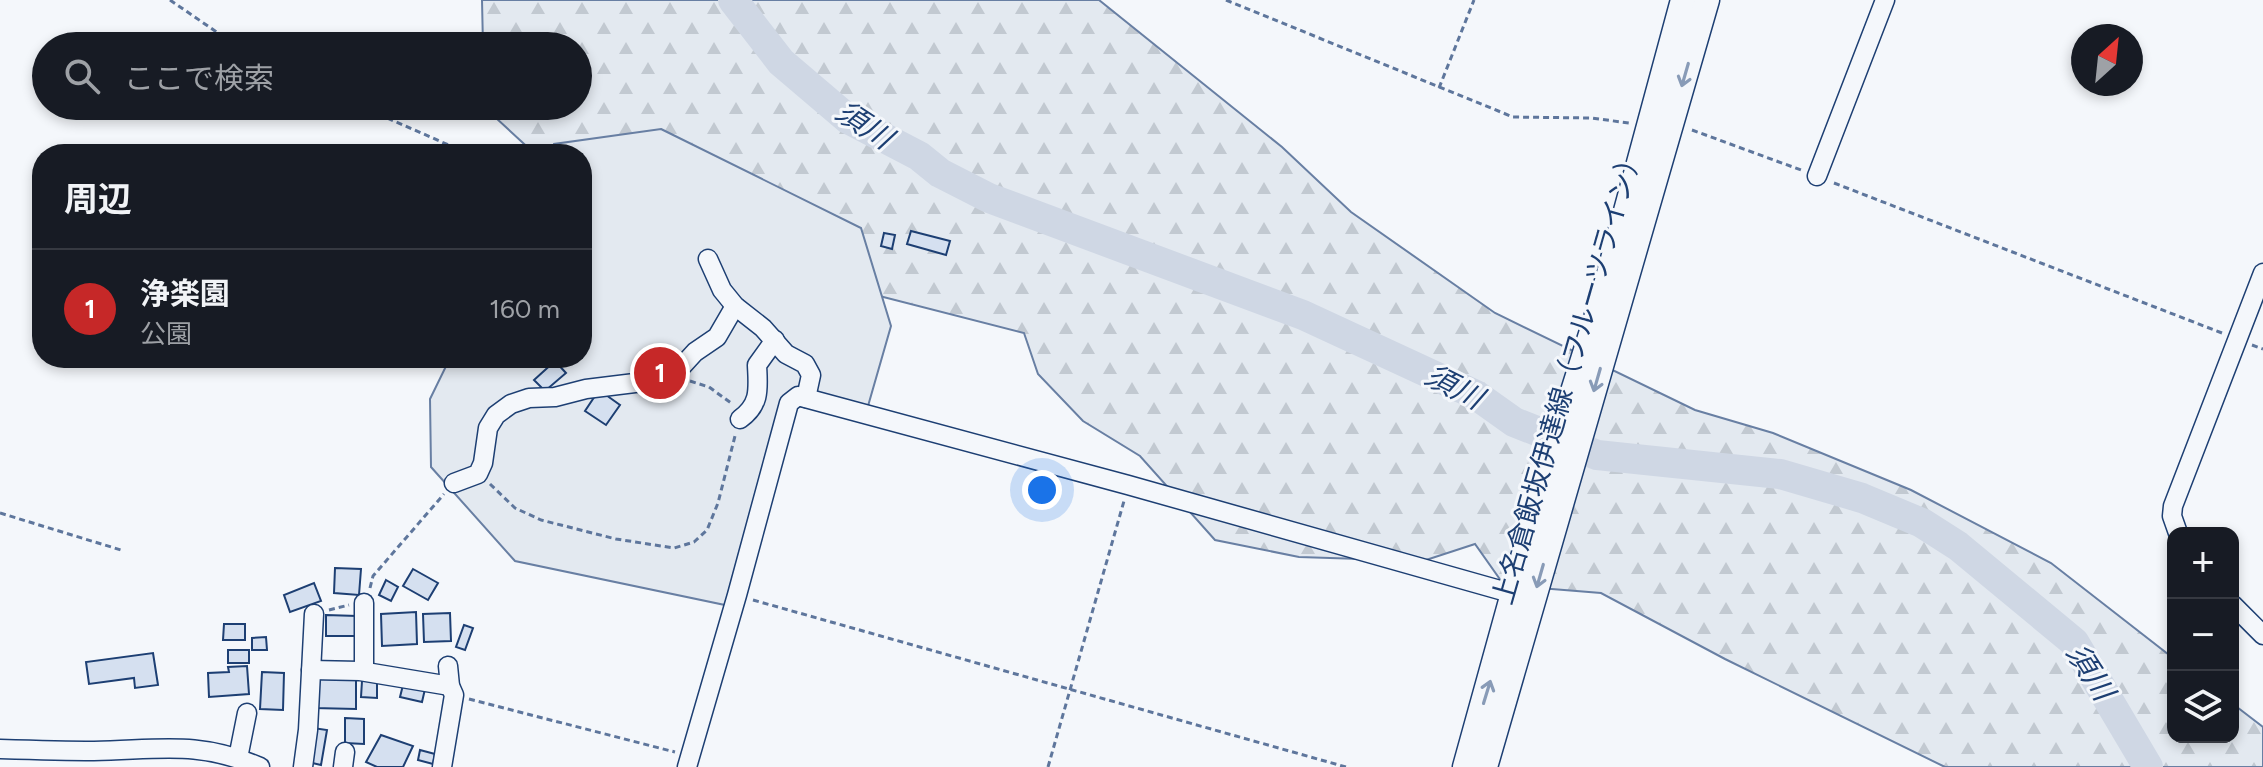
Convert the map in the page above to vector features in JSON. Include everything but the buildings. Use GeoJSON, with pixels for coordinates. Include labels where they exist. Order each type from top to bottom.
{"type":"FeatureCollection","features":[{"type":"Feature","properties":{"kind":"main road","name":"上名倉飯坂伊達線（フルーツライン）"},"geometry":{"type":"LineString","coordinates":[[1485,767],[1551,499],[1660,124],[1683,0]]}},
{"type":"Feature","properties":{"kind":"main road","name":"上名倉飯坂伊達線（フルーツライン）"},"geometry":{"type":"LineString","coordinates":[[1660,124],[1707,0]]}},
{"type":"Feature","properties":{"kind":"main road","name":"上名倉飯坂伊達線（フルーツライン）"},"geometry":{"type":"LineString","coordinates":[[1465,767],[1514,594],[1551,499]]}},
{"type":"Feature","properties":{"kind":"street"},"geometry":{"type":"LineString","coordinates":[[1817,176],[1885,0]]}},
{"type":"Feature","properties":{"kind":"street"},"geometry":{"type":"LineString","coordinates":[[708,259],[722,290],[735,306],[746,312],[786,354],[805,364],[811,375],[806,398]]}},
{"type":"Feature","properties":{"kind":"street"},"geometry":{"type":"LineString","coordinates":[[2176,527],[2173,506],[2263,273]]}},
{"type":"Feature","properties":{"kind":"street"},"geometry":{"type":"LineString","coordinates":[[454,483],[478,474],[483,463],[488,428],[496,415],[511,404],[529,398],[555,397],[586,389],[673,376],[695,352],[717,337],[735,306]]}},
{"type":"Feature","properties":{"kind":"street"},"geometry":{"type":"LineString","coordinates":[[740,419],[757,401],[757,365],[775,340]]}},
{"type":"Feature","properties":{"kind":"street"},"geometry":{"type":"LineString","coordinates":[[689,761],[789,403],[798,396],[1514,594]]}},
{"type":"Feature","properties":{"kind":"street"},"geometry":{"type":"LineString","coordinates":[[364,603],[364,671]]}},
{"type":"Feature","properties":{"kind":"street"},"geometry":{"type":"LineString","coordinates":[[2239,611],[2263,635]]}},
{"type":"Feature","properties":{"kind":"street"},"geometry":{"type":"LineString","coordinates":[[303,767],[314,614]]}},
{"type":"Feature","properties":{"kind":"street"},"geometry":{"type":"LineString","coordinates":[[442,767],[452,690],[448,666]]}},
{"type":"Feature","properties":{"kind":"street"},"geometry":{"type":"LineString","coordinates":[[311,670],[364,671],[452,690]]}},
{"type":"Feature","properties":{"kind":"street"},"geometry":{"type":"LineString","coordinates":[[238,758],[247,713]]}},
{"type":"Feature","properties":{"kind":"street"},"geometry":{"type":"LineString","coordinates":[[0,749],[96,751],[172,746],[211,750],[260,767]]}},
{"type":"Feature","properties":{"kind":"path"},"geometry":{"type":"LineString","coordinates":[[170,0],[217,32]]}},
{"type":"Feature","properties":{"kind":"path"},"geometry":{"type":"LineString","coordinates":[[1226,0],[1513,117],[1591,118],[1660,124],[1817,176],[2263,349]]}},
{"type":"Feature","properties":{"kind":"path"},"geometry":{"type":"LineString","coordinates":[[1439,88],[1474,0]]}},
{"type":"Feature","properties":{"kind":"path"},"geometry":{"type":"LineString","coordinates":[[392,120],[446,144]]}},
{"type":"Feature","properties":{"kind":"path"},"geometry":{"type":"LineString","coordinates":[[478,474],[515,508],[541,520],[616,539],[674,548],[694,542],[707,530],[718,503],[740,419],[730,400],[709,387],[673,376]]}},
{"type":"Feature","properties":{"kind":"path"},"geometry":{"type":"LineString","coordinates":[[314,614],[364,603],[373,576],[454,483]]}},
{"type":"Feature","properties":{"kind":"path"},"geometry":{"type":"LineString","coordinates":[[1048,767],[1128,485]]}},
{"type":"Feature","properties":{"kind":"path"},"geometry":{"type":"LineString","coordinates":[[0,513],[121,550]]}},
{"type":"Feature","properties":{"kind":"path"},"geometry":{"type":"LineString","coordinates":[[737,595],[1346,767]]}},
{"type":"Feature","properties":{"kind":"path"},"geometry":{"type":"LineString","coordinates":[[452,690],[689,761]]}},
{"type":"Feature","properties":{"kind":"green space"},"geometry":{"type":"Polygon","coordinates":[[[482,0],[1099,0],[1282,147],[1351,212],[1495,313],[1695,410],[1773,433],[1911,490],[2051,563],[2167,653],[2167,743],[2239,743],[2239,709],[2263,727],[2263,767],[1945,767],[1725,659],[1601,593],[1504,585],[1475,544],[1423,561],[1299,557],[1215,540],[1140,456],[1083,421],[1038,374],[1024,333],[778,270],[592,160],[592,144],[524,144],[498,120],[592,120],[592,32],[483,32],[482,0]]]}},
{"type":"Feature","properties":{"kind":"green space"},"geometry":{"type":"Polygon","coordinates":[[[661,129],[861,228],[891,326],[868,406],[796,387],[781,399],[725,605],[515,561],[431,467],[430,399],[445,368],[592,368],[592,144],[554,144],[661,129]]]}},
{"type":"Feature","properties":{"kind":"waterway","name":"須川"},"geometry":{"type":"LineString","coordinates":[[733,0],[781,62],[848,119],[919,156],[940,173],[989,198],[1303,315],[1476,395],[1514,422],[1597,455],[1780,474],[1862,498],[1922,523],[1958,546],[2074,642],[2148,767]]}},
{"type":"Feature","properties":{"kind":"place","name":"浄楽園"},"geometry":{"type":"Point","coordinates":[660,373]}}]}
